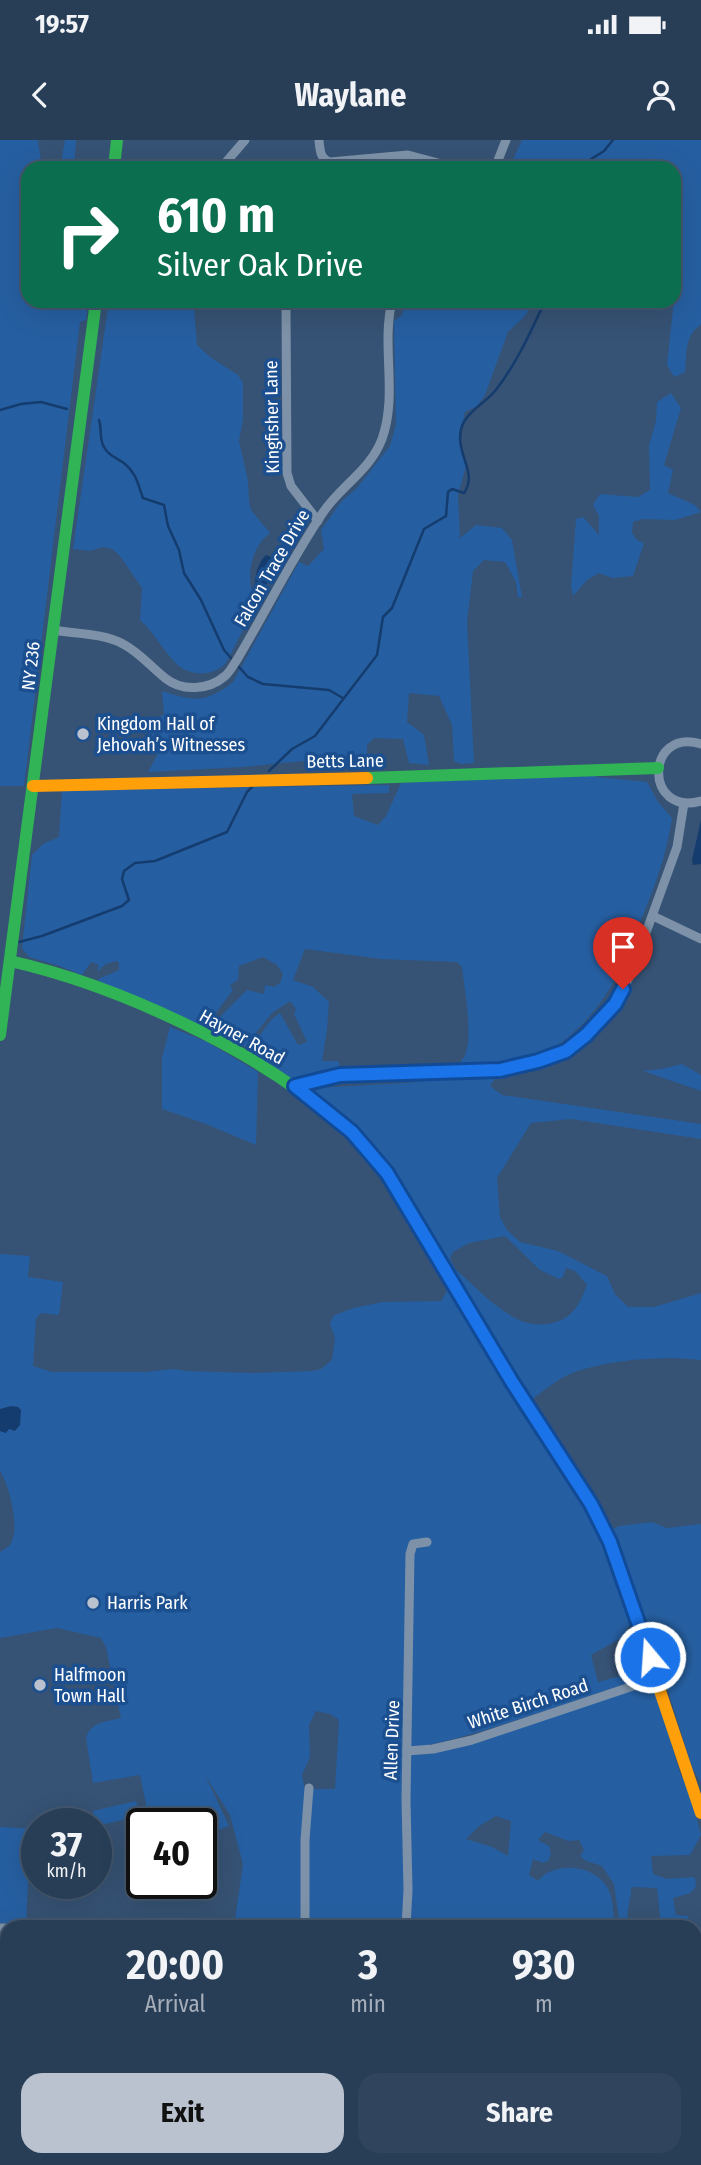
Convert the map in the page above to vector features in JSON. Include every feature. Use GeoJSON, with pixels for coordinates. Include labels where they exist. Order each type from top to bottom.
{"type":"FeatureCollection","features":[{"type":"Feature","properties":{"kind":"street"},"geometry":{"type":"LineString","coordinates":[[115,161],[117,140]]}},
{"type":"Feature","properties":{"kind":"street"},"geometry":{"type":"LineString","coordinates":[[227,161],[245,140]]}},
{"type":"Feature","properties":{"kind":"street"},"geometry":{"type":"LineString","coordinates":[[319,140],[321,155],[327,161]]}},
{"type":"Feature","properties":{"kind":"street"},"geometry":{"type":"LineString","coordinates":[[498,161],[506,140]]}},
{"type":"Feature","properties":{"kind":"street"},"geometry":{"type":"LineString","coordinates":[[341,161],[408,155],[425,161]]}},
{"type":"Feature","properties":{"kind":"street","name":"NY 236"},"geometry":{"type":"LineString","coordinates":[[0,1035],[95,308]]}},
{"type":"Feature","properties":{"kind":"street","name":"Kingfisher Lane"},"geometry":{"type":"LineString","coordinates":[[286,308],[287,473],[291,486],[318,520]]}},
{"type":"Feature","properties":{"kind":"street","name":"Falcon Trace Drive"},"geometry":{"type":"LineString","coordinates":[[53,630],[122,643],[178,686],[200,688],[226,676],[318,520],[334,497],[375,455],[388,416],[390,397],[390,308]]}},
{"type":"Feature","properties":{"kind":"street"},"geometry":{"type":"LineString","coordinates":[[701,744],[691,742],[673,746],[665,752],[658,768],[658,779],[662,788],[675,800],[684,803],[701,801]]}},
{"type":"Feature","properties":{"kind":"street","name":"Betts Lane"},"geometry":{"type":"LineString","coordinates":[[33,786],[658,768]]}},
{"type":"Feature","properties":{"kind":"street"},"geometry":{"type":"LineString","coordinates":[[295,1086],[340,1075],[500,1070],[566,1051],[586,1035],[615,1004],[631,974],[677,847],[684,803]]}},
{"type":"Feature","properties":{"kind":"street"},"geometry":{"type":"LineString","coordinates":[[653,916],[701,939]]}},
{"type":"Feature","properties":{"kind":"street","name":"Hayner Road"},"geometry":{"type":"LineString","coordinates":[[10,961],[43,967],[86,982],[197,1030],[248,1057],[295,1086],[352,1132],[387,1173],[512,1382],[591,1504],[610,1542],[701,1813]]}},
{"type":"Feature","properties":{"kind":"street","name":"Allen Drive"},"geometry":{"type":"LineString","coordinates":[[406,1920],[411,1554],[413,1544],[427,1542]]}},
{"type":"Feature","properties":{"kind":"street","name":"White Birch Road"},"geometry":{"type":"LineString","coordinates":[[407,1751],[433,1749],[472,1740],[657,1678]]}},
{"type":"Feature","properties":{"kind":"street"},"geometry":{"type":"LineString","coordinates":[[305,1920],[309,1788]]}},
{"type":"Feature","properties":{"kind":"shaded area"},"geometry":{"type":"Polygon","coordinates":[[[0,140],[38,140],[41,161],[21,161],[21,308],[87,308],[86,320],[80,322],[24,786],[0,786],[0,140]]]}},
{"type":"Feature","properties":{"kind":"shaded area"},"geometry":{"type":"Polygon","coordinates":[[[65,140],[76,140],[74,161],[61,161],[65,140]]]}},
{"type":"Feature","properties":{"kind":"shaded area"},"geometry":{"type":"Polygon","coordinates":[[[522,140],[701,140],[701,325],[689,340],[685,372],[674,377],[667,365],[673,308],[681,308],[681,161],[512,161],[522,140]]]}},
{"type":"Feature","properties":{"kind":"shaded area"},"geometry":{"type":"Polygon","coordinates":[[[108,308],[194,308],[197,345],[238,375],[243,383],[243,419],[239,441],[248,481],[249,501],[251,510],[270,533],[258,547],[251,565],[251,585],[257,603],[226,663],[210,672],[192,672],[180,667],[140,620],[142,588],[120,556],[112,549],[103,547],[90,551],[73,549],[108,308]]]}},
{"type":"Feature","properties":{"kind":"shaded area"},"geometry":{"type":"Polygon","coordinates":[[[404,308],[530,308],[508,332],[485,395],[477,406],[465,412],[461,431],[461,452],[466,466],[458,495],[460,538],[476,525],[502,528],[512,540],[522,597],[518,597],[516,582],[505,562],[484,560],[473,571],[467,622],[474,763],[461,764],[454,761],[452,725],[439,696],[409,693],[407,722],[424,735],[429,765],[409,763],[403,739],[374,738],[367,745],[367,759],[347,764],[304,761],[148,772],[160,750],[150,736],[150,724],[164,714],[162,691],[182,697],[199,698],[214,694],[233,682],[299,562],[308,566],[324,549],[321,530],[341,502],[357,488],[390,446],[396,424],[394,321],[402,315],[404,308]]]}},
{"type":"Feature","properties":{"kind":"shaded area"},"geometry":{"type":"Polygon","coordinates":[[[671,393],[681,408],[664,465],[673,470],[668,493],[695,505],[701,512],[675,520],[643,519],[633,522],[632,533],[637,540],[644,543],[633,576],[612,578],[599,573],[587,580],[573,596],[571,586],[576,519],[583,517],[599,535],[599,516],[593,505],[600,494],[638,497],[650,490],[649,445],[656,421],[657,402],[671,393]]]}},
{"type":"Feature","properties":{"kind":"shaded area"},"geometry":{"type":"Polygon","coordinates":[[[266,555],[275,558],[275,562],[265,588],[256,592],[256,572],[266,555]]]}},
{"type":"Feature","properties":{"kind":"shaded area"},"geometry":{"type":"Polygon","coordinates":[[[589,772],[597,777],[647,782],[658,802],[672,818],[670,831],[664,857],[628,955],[603,999],[569,1036],[531,1058],[462,1064],[468,1044],[468,1017],[462,967],[457,962],[381,959],[305,949],[293,980],[313,987],[329,1002],[322,1061],[339,1061],[339,1072],[300,1080],[281,1074],[249,1050],[271,1020],[280,1013],[298,1045],[307,1042],[294,1014],[296,1009],[290,1001],[272,1013],[245,1047],[212,1032],[223,1014],[247,990],[264,994],[265,985],[274,987],[280,983],[283,974],[277,965],[263,957],[239,966],[238,980],[230,985],[233,990],[205,1028],[99,982],[98,979],[119,970],[119,963],[116,961],[106,964],[97,972],[99,965],[91,962],[82,975],[29,957],[22,948],[32,855],[43,844],[59,837],[62,790],[389,785],[389,793],[352,794],[354,816],[378,825],[386,816],[401,783],[589,772]]]}},
{"type":"Feature","properties":{"kind":"shaded area"},"geometry":{"type":"Polygon","coordinates":[[[701,820],[701,864],[693,865],[692,860],[701,820]]]}},
{"type":"Feature","properties":{"kind":"shaded area"},"geometry":{"type":"Polygon","coordinates":[[[170,1027],[207,1042],[258,1072],[256,1145],[162,1109],[162,1058],[170,1027]]]}},
{"type":"Feature","properties":{"kind":"shaded area"},"geometry":{"type":"Polygon","coordinates":[[[682,1064],[701,1075],[701,1091],[643,1071],[661,1069],[682,1064]]]}},
{"type":"Feature","properties":{"kind":"shaded area"},"geometry":{"type":"Polygon","coordinates":[[[495,1074],[490,1086],[502,1095],[701,1124],[701,1139],[571,1119],[531,1123],[497,1178],[500,1217],[507,1230],[520,1242],[558,1251],[607,1276],[615,1294],[628,1307],[654,1307],[701,1293],[701,1360],[641,1359],[595,1366],[567,1375],[530,1401],[378,1149],[315,1093],[316,1088],[495,1074]],[[505,1236],[469,1243],[453,1252],[450,1259],[456,1270],[509,1315],[534,1324],[562,1320],[581,1300],[587,1285],[575,1271],[566,1268],[563,1277],[559,1279],[540,1270],[505,1236]]]}},
{"type":"Feature","properties":{"kind":"shaded area"},"geometry":{"type":"Polygon","coordinates":[[[0,1254],[30,1256],[28,1277],[63,1282],[59,1315],[41,1313],[36,1318],[33,1366],[52,1372],[145,1372],[174,1369],[253,1373],[312,1371],[321,1369],[332,1360],[335,1338],[330,1324],[333,1316],[353,1308],[383,1302],[441,1301],[448,1289],[589,1511],[608,1552],[630,1624],[623,1637],[591,1655],[598,1682],[639,1671],[642,1679],[429,1745],[431,1752],[653,1683],[681,1776],[687,1781],[701,1835],[690,1855],[651,1856],[653,1874],[667,1879],[695,1877],[696,1887],[690,1893],[673,1898],[676,1915],[688,1916],[689,1920],[660,1920],[657,1888],[631,1887],[629,1920],[619,1920],[614,1884],[602,1866],[580,1856],[584,1850],[579,1840],[568,1841],[545,1832],[538,1840],[549,1846],[551,1854],[548,1861],[543,1863],[533,1859],[529,1875],[538,1881],[562,1868],[590,1872],[608,1888],[614,1920],[308,1920],[308,1845],[312,1789],[335,1789],[339,1720],[330,1714],[316,1711],[309,1725],[310,1757],[302,1775],[306,1795],[303,1920],[235,1920],[243,1864],[230,1815],[205,1775],[229,1826],[217,1831],[217,1808],[147,1808],[140,1775],[93,1783],[86,1738],[88,1732],[100,1723],[121,1718],[106,1647],[101,1638],[57,1628],[0,1638],[0,1552],[9,1546],[14,1530],[10,1497],[0,1471],[0,1254]],[[496,1816],[479,1826],[466,1839],[492,1847],[508,1856],[511,1821],[496,1816]]]}},
{"type":"Feature","properties":{"kind":"shaded area"},"geometry":{"type":"Polygon","coordinates":[[[11,1406],[21,1410],[20,1425],[15,1431],[9,1429],[6,1433],[0,1431],[0,1409],[11,1406]]]}},
{"type":"Feature","properties":{"kind":"shaded area"},"geometry":{"type":"Polygon","coordinates":[[[652,1522],[667,1528],[701,1524],[701,1783],[692,1767],[648,1626],[612,1530],[619,1526],[652,1522]]]}},
{"type":"Feature","properties":{"kind":"shaded area"},"geometry":{"type":"Polygon","coordinates":[[[136,1801],[138,1808],[126,1808],[126,1819],[112,1822],[112,1808],[106,1808],[136,1801]]]}},
{"type":"Feature","properties":{"kind":"shaded area"},"geometry":{"type":"Polygon","coordinates":[[[0,1827],[21,1828],[21,1899],[27,1899],[26,1920],[0,1920],[0,1827]]]}},
{"type":"Feature","properties":{"kind":"waterway"},"geometry":{"type":"LineString","coordinates":[[588,161],[604,151],[613,140]]}},
{"type":"Feature","properties":{"kind":"waterway"},"geometry":{"type":"LineString","coordinates":[[269,771],[292,749],[315,736],[377,655],[383,617],[392,608],[424,529],[446,516],[448,492],[452,489],[464,493],[468,485],[468,469],[460,435],[462,426],[468,416],[503,381],[523,348],[542,308]]}},
{"type":"Feature","properties":{"kind":"waterway"},"geometry":{"type":"LineString","coordinates":[[0,410],[41,402],[67,409]]}},
{"type":"Feature","properties":{"kind":"waterway"},"geometry":{"type":"LineString","coordinates":[[99,420],[106,450],[132,472],[143,498],[164,505],[184,573],[201,600],[224,650],[231,658]]}},
{"type":"Feature","properties":{"kind":"waterway"},"geometry":{"type":"LineString","coordinates":[[239,667],[248,677],[263,684],[329,690],[343,698]]}},
{"type":"Feature","properties":{"kind":"waterway"},"geometry":{"type":"LineString","coordinates":[[19,942],[122,906],[129,900],[122,879],[124,871],[135,863],[155,861],[227,832],[247,792],[253,786]]}},
{"type":"Feature","properties":{"kind":"traffic: fast"},"geometry":{"type":"LineString","coordinates":[[115,161],[117,140]]}},
{"type":"Feature","properties":{"kind":"traffic: fast"},"geometry":{"type":"LineString","coordinates":[[0,1035],[95,308]]}},
{"type":"Feature","properties":{"kind":"traffic: fast"},"geometry":{"type":"LineString","coordinates":[[367,778],[658,768]]}},
{"type":"Feature","properties":{"kind":"traffic: fast"},"geometry":{"type":"LineString","coordinates":[[10,961],[94,986],[182,1022],[265,1068],[302,1093],[349,1132],[387,1173],[604,1529]]}},
{"type":"Feature","properties":{"kind":"traffic: slow"},"geometry":{"type":"LineString","coordinates":[[33,786],[367,778]]}},
{"type":"Feature","properties":{"kind":"traffic: slow"},"geometry":{"type":"LineString","coordinates":[[604,1529],[701,1813]]}},
{"type":"Feature","properties":{"kind":"place","name":"Kingdom Hall of Jehovah’s Witnesses"},"geometry":{"type":"Point","coordinates":[83,734]}},
{"type":"Feature","properties":{"kind":"place","name":"Harris Park"},"geometry":{"type":"Point","coordinates":[93,1603]}},
{"type":"Feature","properties":{"kind":"place","name":"Halfmoon Town Hall"},"geometry":{"type":"Point","coordinates":[40,1685]}},
{"type":"Feature","properties":{"kind":"route"},"geometry":{"type":"LineString","coordinates":[[623,989],[615,1004],[586,1035],[566,1051],[538,1061],[500,1070],[340,1075],[295,1086],[352,1132],[387,1173],[512,1382],[591,1504],[610,1542],[650,1657]]}}]}
